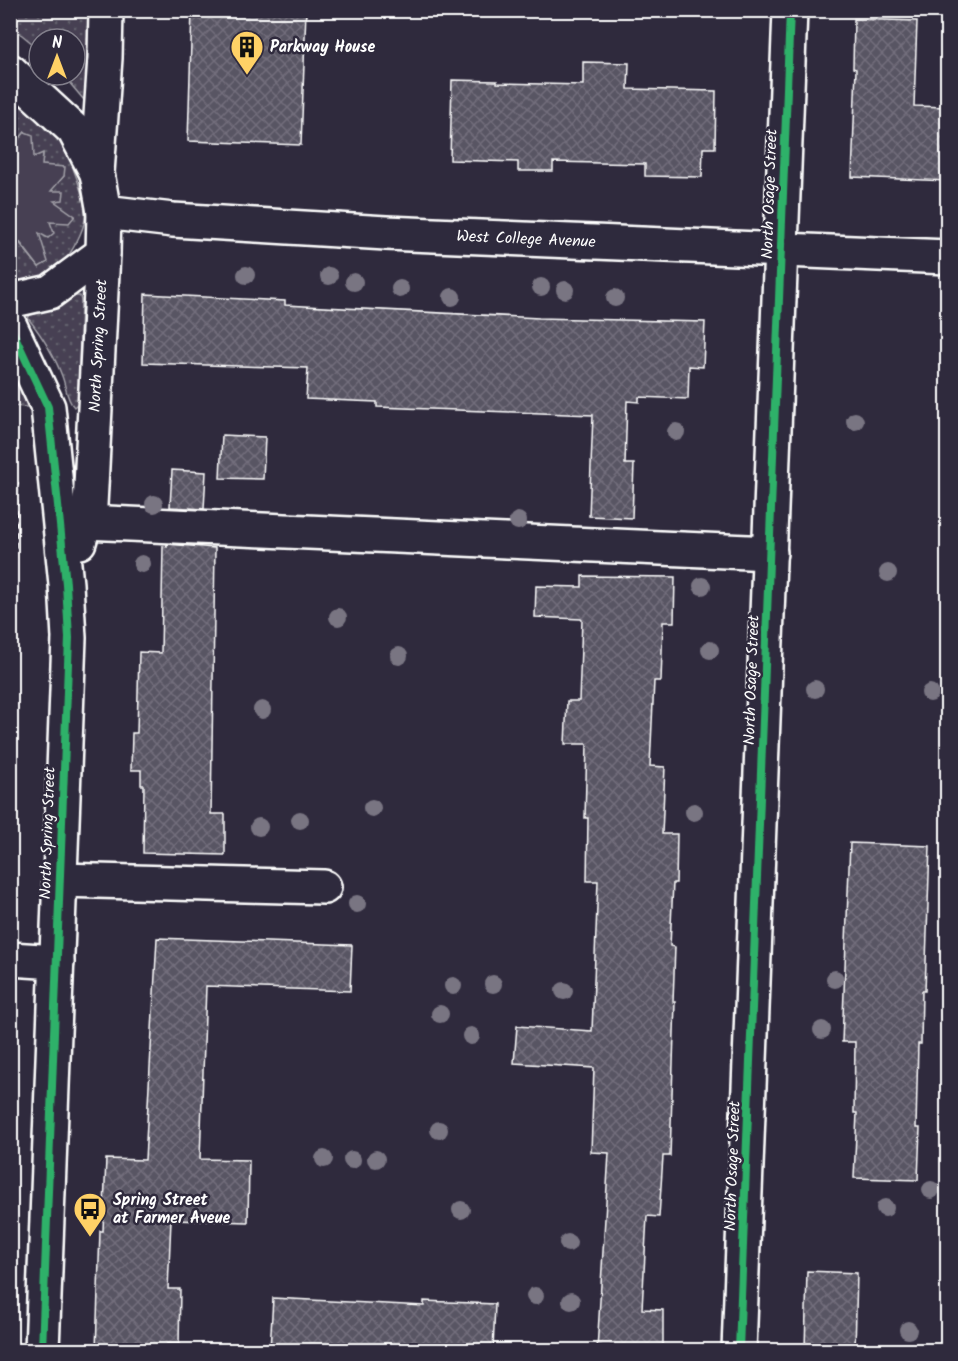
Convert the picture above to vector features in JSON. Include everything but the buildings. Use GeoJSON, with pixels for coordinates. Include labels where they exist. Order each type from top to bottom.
{"type":"FeatureCollection","features":[{"type":"Feature","properties":{"kind":"street"},"geometry":{"type":"LineString","coordinates":[[97,173],[106,10]]}},
{"type":"Feature","properties":{"kind":"street","name":"North Osage Street"},"geometry":{"type":"LineString","coordinates":[[739,1350],[790,10]]}},
{"type":"Feature","properties":{"kind":"street"},"geometry":{"type":"LineString","coordinates":[[10,71],[74,130],[97,173]]}},
{"type":"Feature","properties":{"kind":"street","name":"North Spring Street"},"geometry":{"type":"LineString","coordinates":[[66,584],[90,505],[104,212],[97,173]]}},
{"type":"Feature","properties":{"kind":"street","name":"West College Avenue"},"geometry":{"type":"LineString","coordinates":[[104,212],[173,220],[386,233],[948,257]]}},
{"type":"Feature","properties":{"kind":"street"},"geometry":{"type":"LineString","coordinates":[[10,301],[50,292],[103,254]]}},
{"type":"Feature","properties":{"kind":"street","name":"North Spring Street"},"geometry":{"type":"LineString","coordinates":[[10,326],[48,407],[66,584],[69,638],[42,1350]]}},
{"type":"Feature","properties":{"kind":"street"},"geometry":{"type":"LineString","coordinates":[[85,522],[770,553]]}},
{"type":"Feature","properties":{"kind":"street"},"geometry":{"type":"LineString","coordinates":[[60,880],[324,887]]}},
{"type":"Feature","properties":{"kind":"street"},"geometry":{"type":"LineString","coordinates":[[10,959],[57,962]]}},
{"type":"Feature","properties":{"kind":"path"},"geometry":{"type":"LineString","coordinates":[[10,684],[17,475]]}},
{"type":"Feature","properties":{"kind":"shaded area"},"geometry":{"type":"Polygon","coordinates":[[[10,11],[94,11],[88,98],[84,100],[73,87],[87,87],[87,27],[27,27],[27,39],[11,26],[10,11]]]}},
{"type":"Feature","properties":{"kind":"shaded area"},"geometry":{"type":"Polygon","coordinates":[[[11,85],[60,140],[81,190],[85,219],[81,234],[71,252],[58,267],[43,276],[11,281],[10,251],[12,255],[18,241],[39,267],[39,232],[47,223],[53,209],[50,191],[64,176],[42,165],[43,154],[34,157],[25,132],[11,149],[11,85]]]}},
{"type":"Feature","properties":{"kind":"shaded area"},"geometry":{"type":"Polygon","coordinates":[[[25,132],[33,135],[34,157],[43,153],[42,165],[65,167],[64,176],[51,191],[64,191],[63,200],[54,201],[75,216],[69,223],[50,222],[54,233],[48,238],[39,233],[48,262],[39,267],[19,241],[13,256],[11,251],[11,149],[25,132]]]}},
{"type":"Feature","properties":{"kind":"shaded area"},"geometry":{"type":"Polygon","coordinates":[[[74,296],[80,296],[81,301],[78,403],[74,407],[55,360],[43,338],[28,318],[30,315],[58,306],[74,296]]]}},
{"type":"Feature","properties":{"kind":"shaded area"},"geometry":{"type":"Polygon","coordinates":[[[10,360],[17,373],[27,407],[11,406],[10,360]]]}},
{"type":"Feature","properties":{"kind":"cycle path"},"geometry":{"type":"LineString","coordinates":[[739,1350],[790,10]]}},
{"type":"Feature","properties":{"kind":"cycle path"},"geometry":{"type":"LineString","coordinates":[[10,326],[48,407],[66,584],[69,638],[42,1350]]}},
{"type":"Feature","properties":{"kind":"place","name":"Parkway House"},"geometry":{"type":"Point","coordinates":[247,76]}},
{"type":"Feature","properties":{"kind":"place","name":"Spring Street at Farmer Aveue"},"geometry":{"type":"Point","coordinates":[90,1238]}}]}
